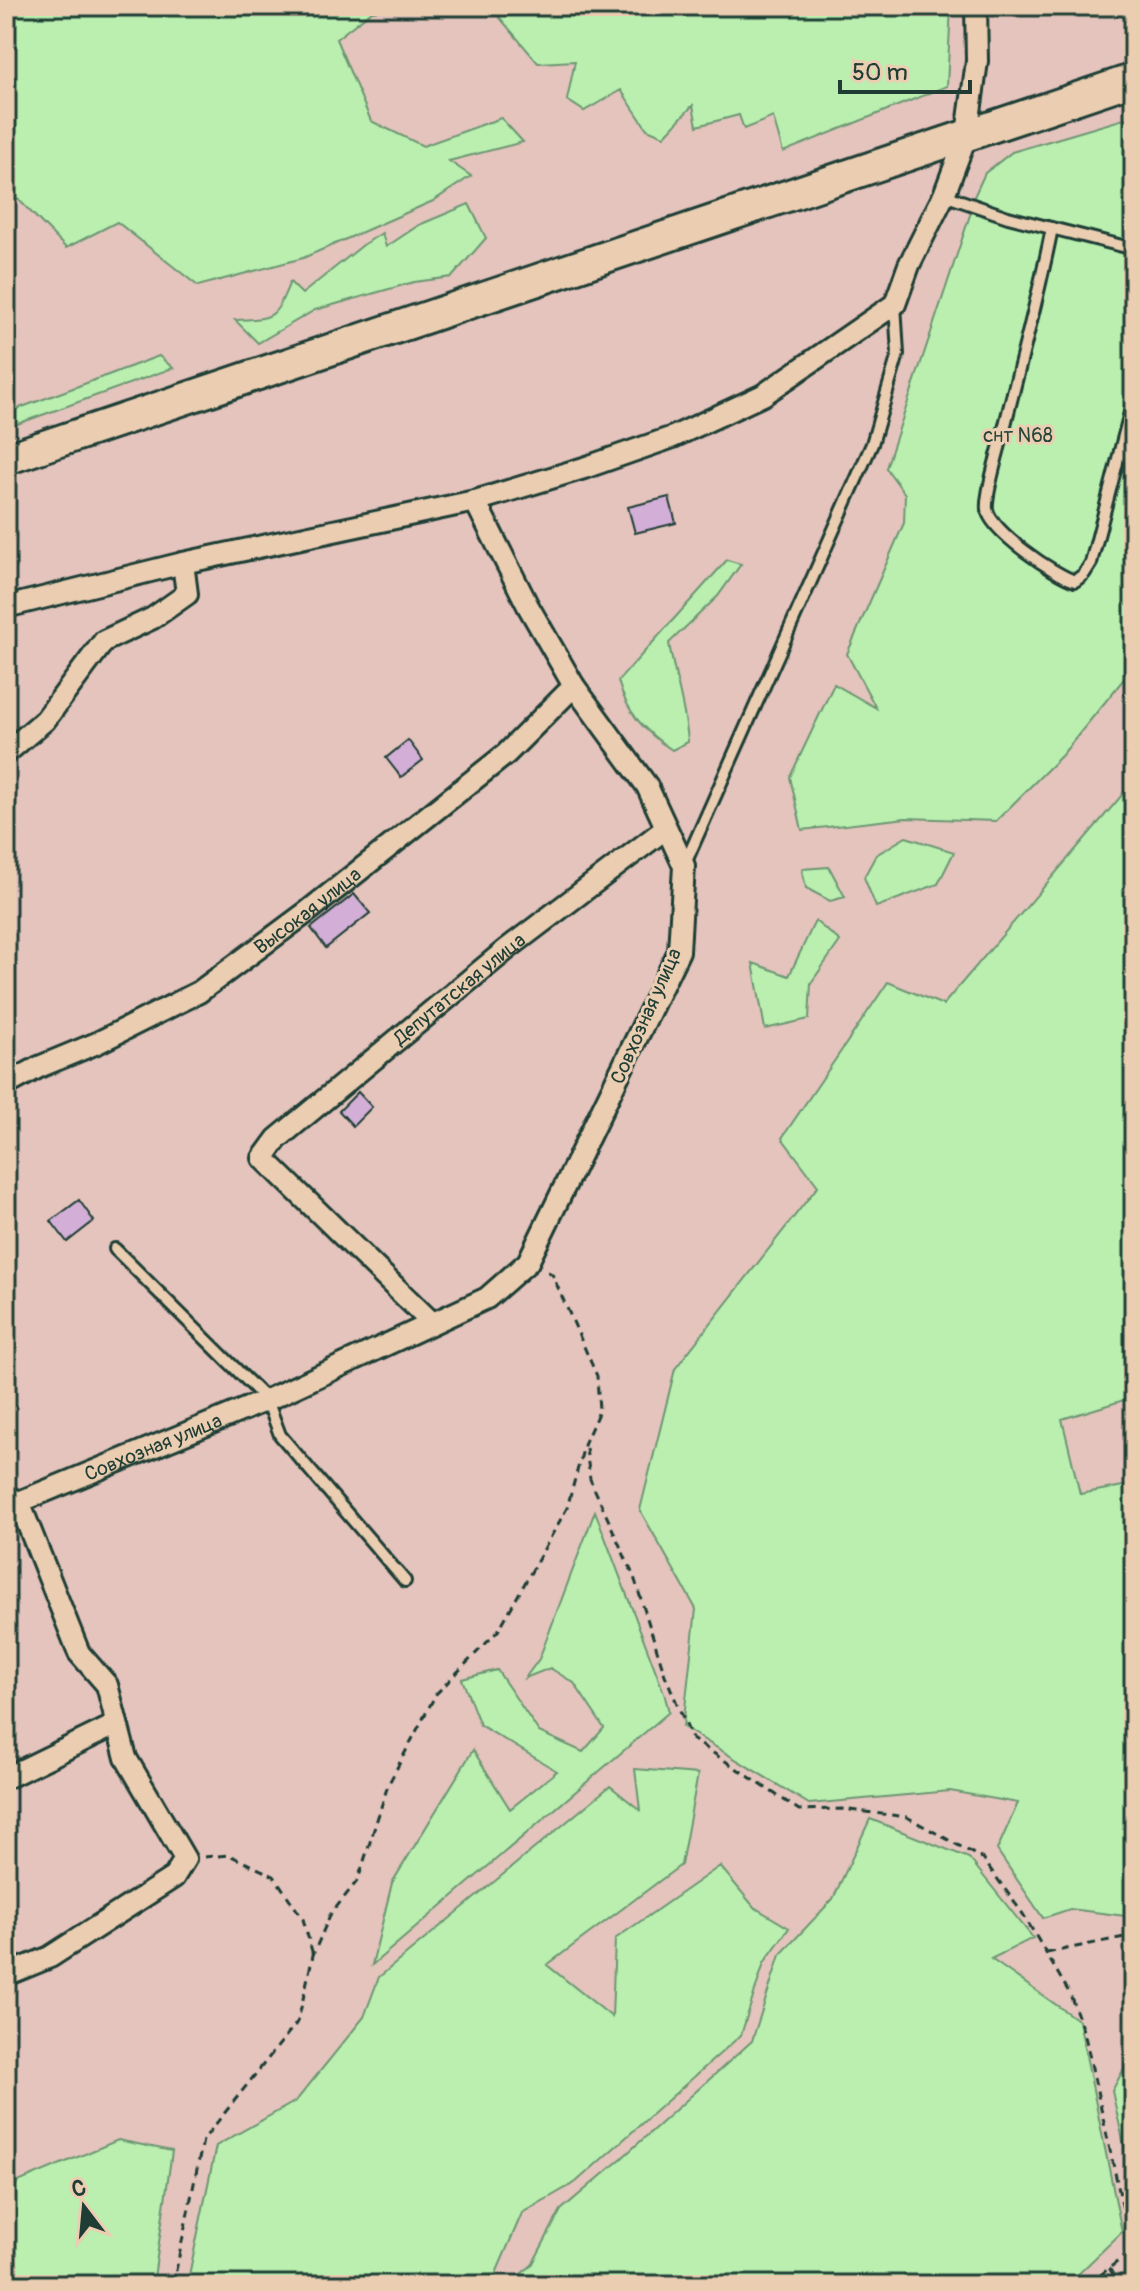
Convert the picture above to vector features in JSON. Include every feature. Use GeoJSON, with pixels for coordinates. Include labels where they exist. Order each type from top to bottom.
{"type":"FeatureCollection","features":[{"type":"Feature","properties":{"kind":"street"},"geometry":{"type":"LineString","coordinates":[[6,607],[183,563],[475,501],[673,437],[763,395],[895,304],[909,265],[944,195],[967,134],[977,61],[976,6]]}},
{"type":"Feature","properties":{"kind":"street"},"geometry":{"type":"LineString","coordinates":[[6,459],[1134,79]]}},
{"type":"Feature","properties":{"kind":"street"},"geometry":{"type":"LineString","coordinates":[[475,501],[528,606],[574,686],[647,786],[684,866]]}},
{"type":"Feature","properties":{"kind":"street"},"geometry":{"type":"LineString","coordinates":[[6,753],[45,720],[104,641],[153,618],[187,594],[183,563]]}},
{"type":"Feature","properties":{"kind":"street","name":"Высокая улица"},"geometry":{"type":"LineString","coordinates":[[6,1085],[199,992],[307,912],[506,754],[574,686]]}},
{"type":"Feature","properties":{"kind":"street","name":"Депутатская улица"},"geometry":{"type":"LineString","coordinates":[[432,1323],[263,1158],[277,1139],[507,949],[665,829]]}},
{"type":"Feature","properties":{"kind":"street","name":"Совхозная улица"},"geometry":{"type":"LineString","coordinates":[[10,1504],[267,1400],[487,1298],[528,1262],[679,951],[684,866]]}},
{"type":"Feature","properties":{"kind":"street"},"geometry":{"type":"LineString","coordinates":[[6,1975],[50,1957],[174,1877],[185,1859],[126,1758],[107,1685],[79,1653],[10,1504]]}},
{"type":"Feature","properties":{"kind":"street"},"geometry":{"type":"LineString","coordinates":[[6,1778],[117,1724]]}},
{"type":"Feature","properties":{"kind":"lane"},"geometry":{"type":"LineString","coordinates":[[944,195],[1052,228],[1133,247]]}},
{"type":"Feature","properties":{"kind":"lane"},"geometry":{"type":"LineString","coordinates":[[1052,228],[987,509],[993,525],[1060,576],[1075,581],[1091,563],[1134,397]]}},
{"type":"Feature","properties":{"kind":"lane"},"geometry":{"type":"LineString","coordinates":[[684,866],[872,444],[898,354],[895,304]]}},
{"type":"Feature","properties":{"kind":"lane"},"geometry":{"type":"LineString","coordinates":[[115,1249],[267,1400],[280,1435],[405,1581]]}},
{"type":"Feature","properties":{"kind":"path"},"geometry":{"type":"LineString","coordinates":[[173,2285],[203,2140],[298,2021],[313,1955],[330,1915],[358,1880],[388,1785],[436,1694],[498,1631],[567,1508],[585,1442],[599,1411],[597,1376],[552,1274],[528,1262]]}},
{"type":"Feature","properties":{"kind":"path"},"geometry":{"type":"LineString","coordinates":[[585,1442],[590,1479],[634,1577],[665,1675],[692,1739],[799,1810],[841,1809],[907,1817],[983,1859],[1047,1953],[1070,1994],[1085,2036],[1132,2250],[1088,2285]]}},
{"type":"Feature","properties":{"kind":"path"},"geometry":{"type":"LineString","coordinates":[[185,1859],[229,1855],[274,1876],[303,1919],[313,1955]]}},
{"type":"Feature","properties":{"kind":"path"},"geometry":{"type":"LineString","coordinates":[[1047,1953],[1134,1935]]}},
{"type":"Feature","properties":{"kind":"path"},"geometry":{"type":"LineString","coordinates":[[1109,2268],[1120,2285]]}},
{"type":"Feature","properties":{"kind":"green space"},"geometry":{"type":"Polygon","coordinates":[[[6,6],[405,6],[372,11],[336,39],[371,121],[423,146],[501,118],[523,142],[449,161],[471,176],[433,201],[303,258],[198,286],[117,222],[66,248],[19,200],[6,196],[6,6]]]}},
{"type":"Feature","properties":{"kind":"green space"},"geometry":{"type":"Polygon","coordinates":[[[490,6],[951,6],[947,86],[783,152],[773,117],[744,129],[739,115],[697,126],[693,105],[664,136],[647,129],[621,90],[584,111],[567,100],[575,61],[538,63],[490,6]]]}},
{"type":"Feature","properties":{"kind":"green space"},"geometry":{"type":"Polygon","coordinates":[[[1134,116],[1134,244],[972,201],[985,173],[1012,152],[1134,116]]]}},
{"type":"Feature","properties":{"kind":"green space"},"geometry":{"type":"Polygon","coordinates":[[[469,204],[486,238],[452,277],[414,282],[315,310],[258,343],[235,320],[258,319],[272,314],[290,282],[302,294],[382,233],[386,247],[419,225],[469,204]]]}},
{"type":"Feature","properties":{"kind":"green space","name":"снт N68"},"geometry":{"type":"Polygon","coordinates":[[[971,212],[1134,255],[1134,678],[1127,675],[1062,755],[996,821],[906,818],[802,830],[790,777],[834,684],[876,708],[847,654],[904,523],[905,494],[886,468],[971,212]]]}},
{"type":"Feature","properties":{"kind":"green space"},"geometry":{"type":"Polygon","coordinates":[[[159,356],[173,368],[6,428],[6,413],[159,356]]]}},
{"type":"Feature","properties":{"kind":"green space"},"geometry":{"type":"Polygon","coordinates":[[[727,560],[741,564],[718,596],[669,643],[688,742],[672,750],[638,721],[626,703],[618,681],[727,560]]]}},
{"type":"Feature","properties":{"kind":"green space"},"geometry":{"type":"Polygon","coordinates":[[[1134,781],[1134,1397],[1062,1419],[1080,1494],[1134,1484],[1134,1917],[1070,1909],[1043,1918],[997,1850],[1018,1803],[950,1791],[809,1804],[683,1727],[696,1609],[640,1510],[675,1369],[818,1186],[782,1138],[888,982],[943,1005],[1134,781]]]}},
{"type":"Feature","properties":{"kind":"green space"},"geometry":{"type":"Polygon","coordinates":[[[906,837],[954,852],[938,884],[876,907],[864,877],[876,855],[906,837]]]}},
{"type":"Feature","properties":{"kind":"green space"},"geometry":{"type":"Polygon","coordinates":[[[829,867],[845,897],[830,901],[806,888],[802,869],[829,867]]]}},
{"type":"Feature","properties":{"kind":"green space"},"geometry":{"type":"Polygon","coordinates":[[[815,921],[840,941],[811,983],[809,1019],[765,1029],[753,963],[789,976],[815,921]]]}},
{"type":"Feature","properties":{"kind":"green space"},"geometry":{"type":"Polygon","coordinates":[[[595,1511],[669,1712],[372,1965],[392,1883],[473,1750],[510,1809],[557,1771],[480,1725],[462,1679],[497,1670],[539,1732],[583,1752],[604,1728],[574,1683],[550,1668],[525,1678],[539,1659],[595,1511]]]}},
{"type":"Feature","properties":{"kind":"green space"},"geometry":{"type":"Polygon","coordinates":[[[635,1769],[698,1774],[681,1865],[547,1965],[612,2017],[615,1939],[720,1866],[754,1907],[789,1928],[764,1963],[741,2035],[576,2182],[522,2213],[491,2285],[187,2285],[216,2146],[296,2101],[364,2017],[379,1977],[610,1786],[640,1810],[635,1769]]]}},
{"type":"Feature","properties":{"kind":"green space"},"geometry":{"type":"Polygon","coordinates":[[[870,1819],[969,1858],[1033,1938],[991,1959],[1079,2021],[1122,2232],[1067,2285],[507,2285],[532,2265],[561,2210],[752,2041],[780,1955],[833,1899],[870,1819]]]}},
{"type":"Feature","properties":{"kind":"green space"},"geometry":{"type":"Polygon","coordinates":[[[1134,2050],[1134,2190],[1112,2091],[1134,2050]]]}},
{"type":"Feature","properties":{"kind":"green space"},"geometry":{"type":"Polygon","coordinates":[[[118,2140],[172,2151],[153,2285],[6,2285],[6,2202],[18,2182],[118,2140]]]}},
{"type":"Feature","properties":{"kind":"building"},"geometry":{"type":"Polygon","coordinates":[[[669,497],[676,523],[635,533],[628,507],[669,497]]]}},
{"type":"Feature","properties":{"kind":"building"},"geometry":{"type":"Polygon","coordinates":[[[408,740],[423,760],[401,777],[386,758],[408,740]]]}},
{"type":"Feature","properties":{"kind":"building"},"geometry":{"type":"Polygon","coordinates":[[[354,894],[370,913],[326,948],[311,928],[354,894]]]}},
{"type":"Feature","properties":{"kind":"building"},"geometry":{"type":"Polygon","coordinates":[[[358,1092],[372,1107],[353,1126],[339,1111],[358,1092]]]}},
{"type":"Feature","properties":{"kind":"building"},"geometry":{"type":"Polygon","coordinates":[[[79,1200],[94,1221],[67,1242],[51,1221],[79,1200]]]}}]}
